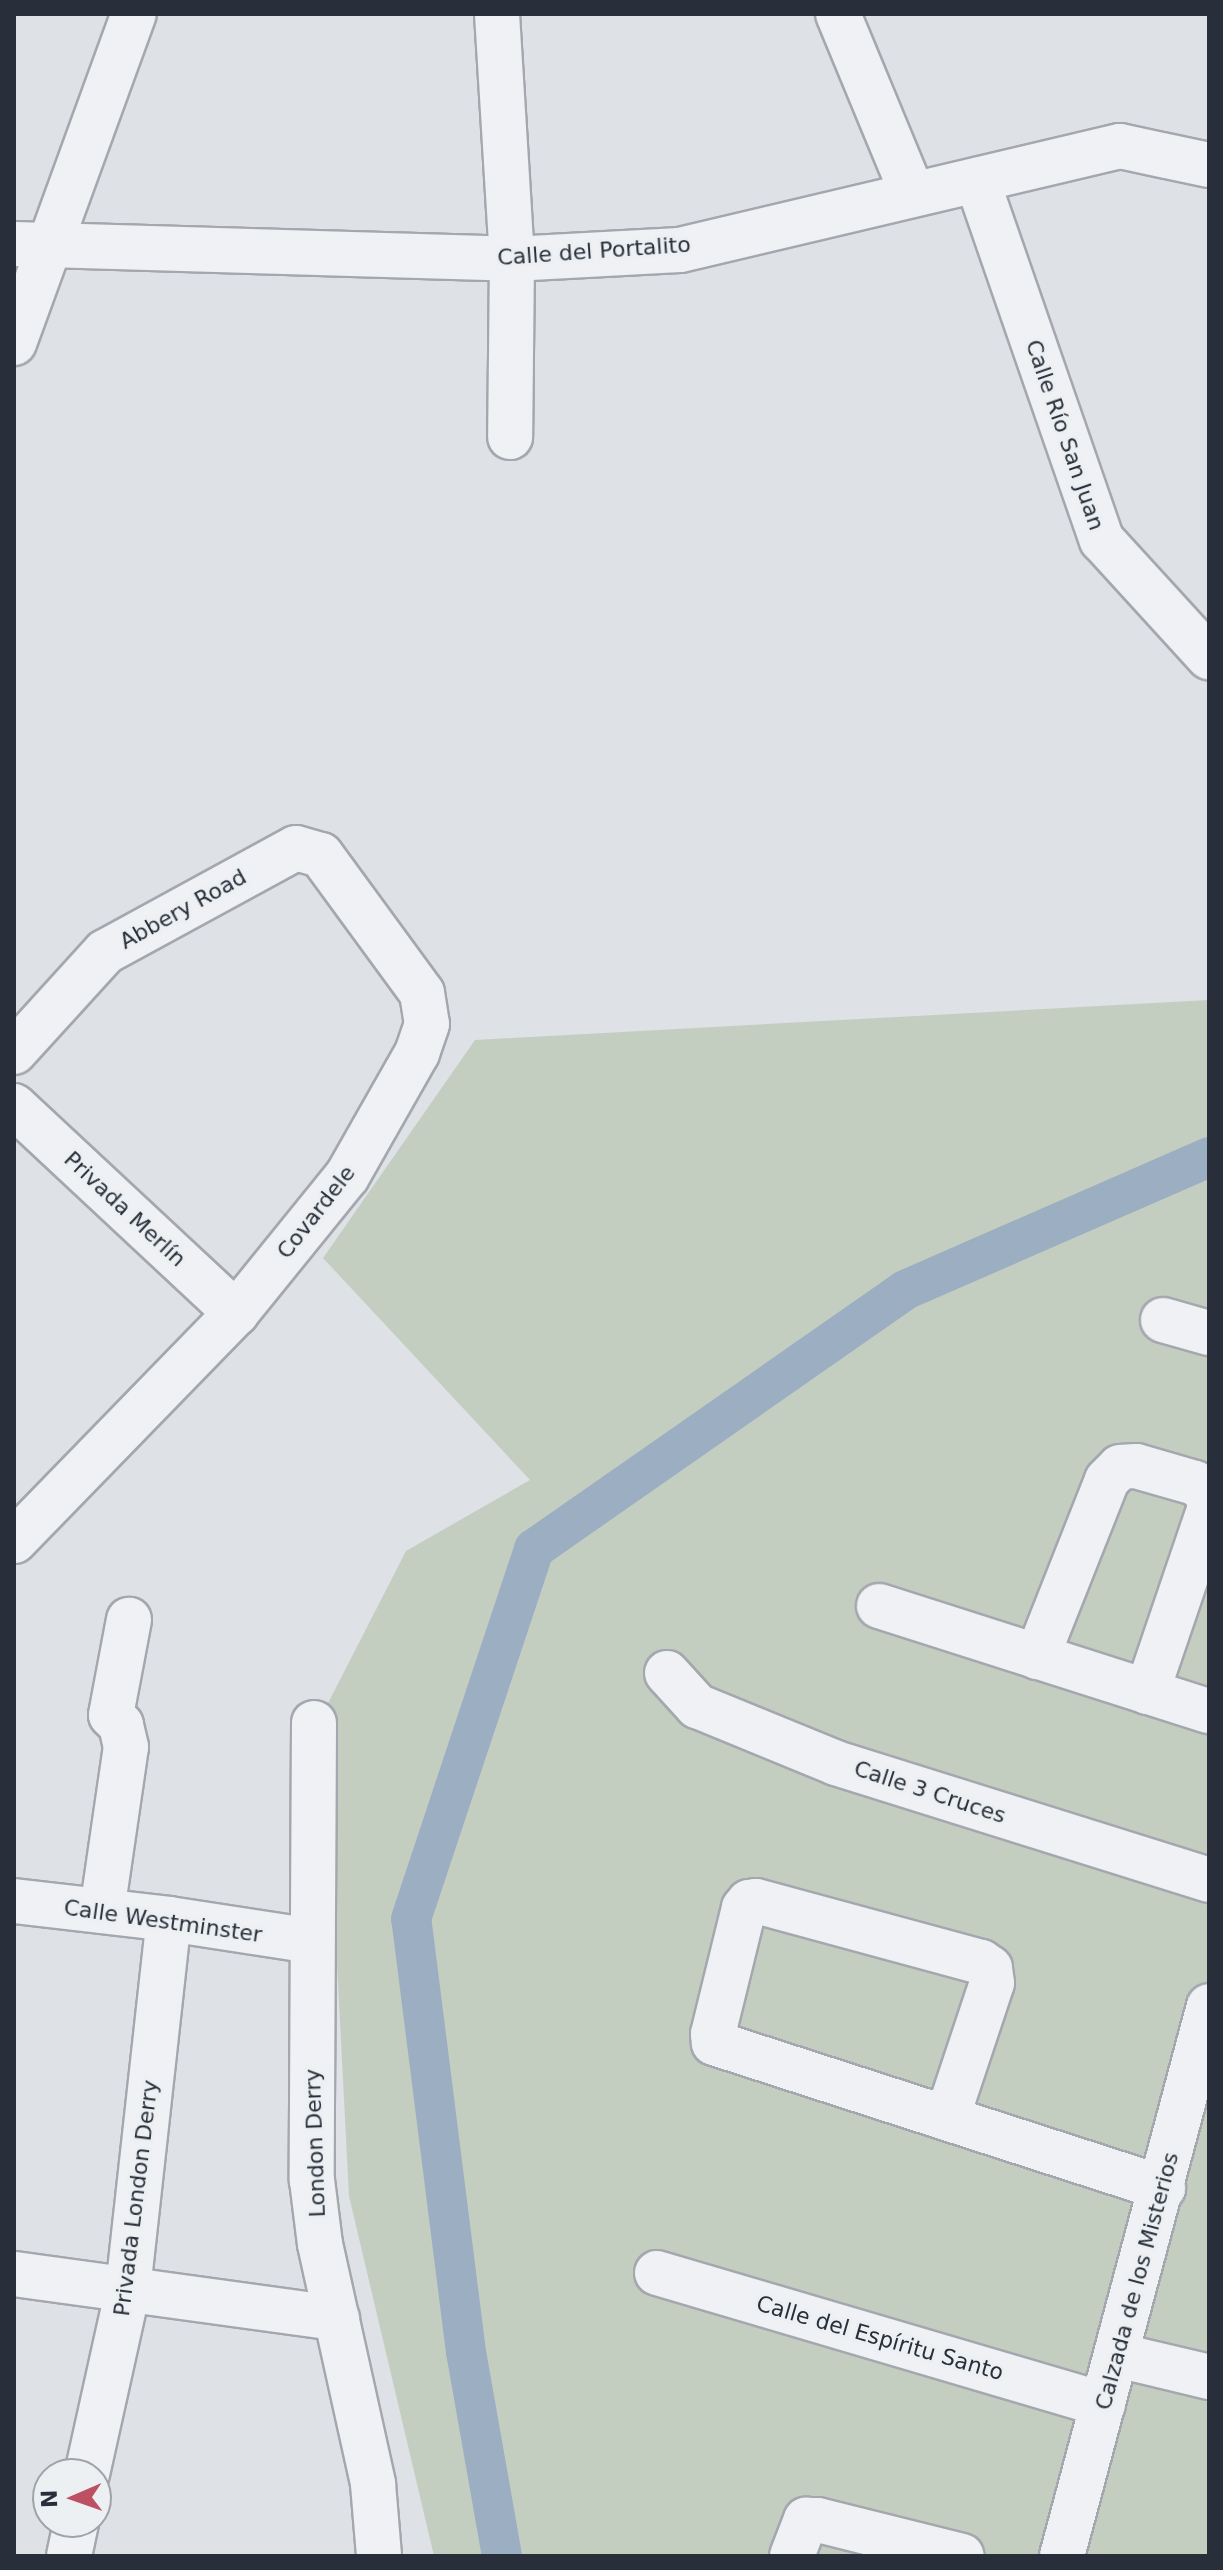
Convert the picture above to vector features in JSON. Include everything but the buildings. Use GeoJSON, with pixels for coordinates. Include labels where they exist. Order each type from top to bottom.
{"type":"FeatureCollection","features":[{"type":"Feature","properties":{"kind":"street"},"geometry":{"type":"LineString","coordinates":[[14,343],[32,246],[134,14]]}},
{"type":"Feature","properties":{"kind":"street"},"geometry":{"type":"LineString","coordinates":[[497,14],[512,259],[510,437]]}},
{"type":"Feature","properties":{"kind":"street"},"geometry":{"type":"LineString","coordinates":[[838,14],[912,193]]}},
{"type":"Feature","properties":{"kind":"street","name":"Calle del Portalito"},"geometry":{"type":"LineString","coordinates":[[32,246],[512,259],[680,250],[1120,146],[1209,165]]}},
{"type":"Feature","properties":{"kind":"street","name":"Calle Río San Juan"},"geometry":{"type":"LineString","coordinates":[[977,180],[1102,540],[1209,657]]}},
{"type":"Feature","properties":{"kind":"street","name":"Abbery Road"},"geometry":{"type":"LineString","coordinates":[[14,1052],[105,952],[296,848]]}},
{"type":"Feature","properties":{"kind":"street","name":"Covardele"},"geometry":{"type":"LineString","coordinates":[[14,1541],[236,1313],[347,1176],[417,1053],[427,1024],[422,993],[321,855],[296,848]]}},
{"type":"Feature","properties":{"kind":"street","name":"Privada Merlín"},"geometry":{"type":"LineString","coordinates":[[14,1106],[236,1313]]}},
{"type":"Feature","properties":{"kind":"street"},"geometry":{"type":"LineString","coordinates":[[1163,1320],[1209,1333]]}},
{"type":"Feature","properties":{"kind":"street"},"geometry":{"type":"LineString","coordinates":[[1037,1657],[1107,1480],[1120,1467],[1136,1466],[1195,1483],[1207,1492],[1209,1503]]}},
{"type":"Feature","properties":{"kind":"street"},"geometry":{"type":"LineString","coordinates":[[1147,1692],[1209,1510]]}},
{"type":"Feature","properties":{"kind":"street"},"geometry":{"type":"LineString","coordinates":[[879,1606],[1209,1711]]}},
{"type":"Feature","properties":{"kind":"street"},"geometry":{"type":"LineString","coordinates":[[102,1911],[118,1802],[94,1767],[99,1732],[111,1715],[129,1620]]}},
{"type":"Feature","properties":{"kind":"street","name":"Calle 3 Cruces"},"geometry":{"type":"LineString","coordinates":[[667,1673],[697,1706],[836,1763],[1209,1880]]}},
{"type":"Feature","properties":{"kind":"street","name":"London Derry"},"geometry":{"type":"LineString","coordinates":[[314,1723],[312,2180],[320,2244],[373,2484],[379,2556]]}},
{"type":"Feature","properties":{"kind":"street","name":"Calle Westminster"},"geometry":{"type":"LineString","coordinates":[[14,1901],[169,1919],[312,1941]]}},
{"type":"Feature","properties":{"kind":"street"},"geometry":{"type":"LineString","coordinates":[[947,2118],[992,1983],[990,1968],[966,1958],[756,1901],[749,1902],[744,1908],[713,2034],[714,2043],[1163,2188]]}},
{"type":"Feature","properties":{"kind":"street","name":"Privada London Derry"},"geometry":{"type":"LineString","coordinates":[[91,2458],[128,2289],[169,1919]]}},
{"type":"Feature","properties":{"kind":"street","name":"Calzada de los Misterios"},"geometry":{"type":"LineString","coordinates":[[1062,2556],[1207,2024]]}},
{"type":"Feature","properties":{"kind":"street","name":"Calle del Espíritu Santo"},"geometry":{"type":"LineString","coordinates":[[657,2273],[1103,2404]]}},
{"type":"Feature","properties":{"kind":"street"},"geometry":{"type":"LineString","coordinates":[[14,2274],[337,2318]]}},
{"type":"Feature","properties":{"kind":"street"},"geometry":{"type":"LineString","coordinates":[[1117,2355],[1209,2377]]}},
{"type":"Feature","properties":{"kind":"street"},"geometry":{"type":"LineString","coordinates":[[792,2556],[806,2520],[858,2542],[962,2556]]}},
{"type":"Feature","properties":{"kind":"green space"},"geometry":{"type":"Polygon","coordinates":[[[1209,1000],[1209,2556],[434,2556],[349,2196],[324,1711],[406,1551],[530,1480],[323,1258],[475,1040],[1209,1000]]]}},
{"type":"Feature","properties":{"kind":"waterway"},"geometry":{"type":"LineString","coordinates":[[502,2556],[466,2352],[411,1919],[534,1549],[905,1290],[1209,1157]]}}]}
